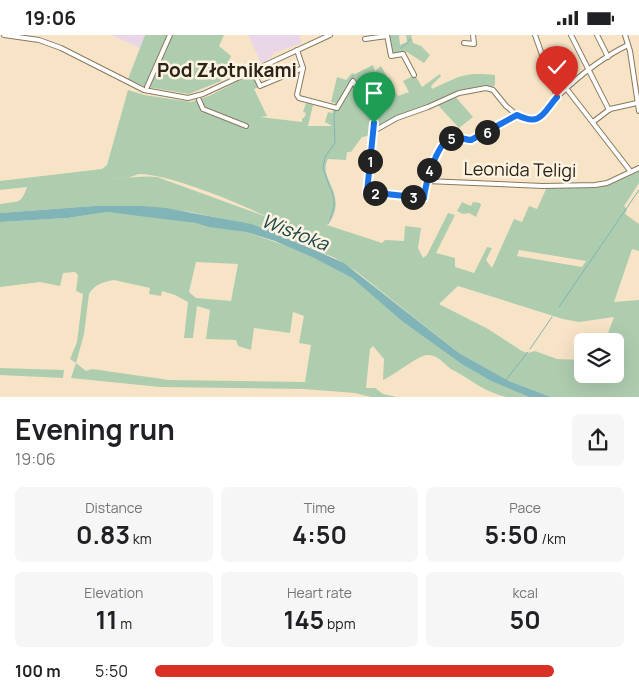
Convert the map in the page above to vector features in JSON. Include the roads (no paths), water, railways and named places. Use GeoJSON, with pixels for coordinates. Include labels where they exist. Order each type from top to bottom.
{"type":"FeatureCollection","features":[{"type":"Feature","properties":{"kind":"street"},"geometry":{"type":"LineString","coordinates":[[4,35],[40,41],[61,48],[144,91],[192,98],[330,35]]}},
{"type":"Feature","properties":{"kind":"street"},"geometry":{"type":"LineString","coordinates":[[146,87],[170,35]]}},
{"type":"Feature","properties":{"kind":"street"},"geometry":{"type":"LineString","coordinates":[[464,43],[474,44],[473,35]]}},
{"type":"Feature","properties":{"kind":"street"},"geometry":{"type":"LineString","coordinates":[[535,35],[557,97]]}},
{"type":"Feature","properties":{"kind":"street"},"geometry":{"type":"LineString","coordinates":[[571,35],[609,110]]}},
{"type":"Feature","properties":{"kind":"street"},"geometry":{"type":"LineString","coordinates":[[597,35],[608,57]]}},
{"type":"Feature","properties":{"kind":"street"},"geometry":{"type":"LineString","coordinates":[[632,35],[625,36],[639,111]]}},
{"type":"Feature","properties":{"kind":"street"},"geometry":{"type":"LineString","coordinates":[[365,39],[387,36],[391,56],[403,54],[414,75]]}},
{"type":"Feature","properties":{"kind":"street"},"geometry":{"type":"LineString","coordinates":[[374,131],[397,118],[459,93],[486,88],[493,90],[506,107],[517,115],[532,121],[546,112],[566,88],[608,57],[628,45]]}},
{"type":"Feature","properties":{"kind":"street"},"geometry":{"type":"LineString","coordinates":[[297,50],[303,68],[297,95]]}},
{"type":"Feature","properties":{"kind":"street"},"geometry":{"type":"LineString","coordinates":[[253,71],[260,86],[303,68]]}},
{"type":"Feature","properties":{"kind":"street"},"geometry":{"type":"LineString","coordinates":[[290,93],[297,95],[301,99],[338,108],[353,81],[372,113],[374,131],[367,192],[424,198],[426,181],[434,160],[451,138],[471,140],[517,115]]}},
{"type":"Feature","properties":{"kind":"street"},"geometry":{"type":"LineString","coordinates":[[566,88],[631,172]]}},
{"type":"Feature","properties":{"kind":"street"},"geometry":{"type":"LineString","coordinates":[[199,100],[203,109],[246,127]]}},
{"type":"Feature","properties":{"kind":"street"},"geometry":{"type":"LineString","coordinates":[[593,122],[609,110],[637,103]]}},
{"type":"Feature","properties":{"kind":"street","name":"Leonida Teligi"},"geometry":{"type":"LineString","coordinates":[[426,181],[543,186],[596,185],[607,183],[639,168]]}},
{"type":"Feature","properties":{"kind":"water"},"geometry":{"type":"Polygon","coordinates":[[[94,206],[166,208],[251,224],[269,230],[344,263],[459,353],[509,381],[551,397],[529,397],[491,381],[463,365],[403,322],[352,278],[312,257],[275,241],[246,232],[209,227],[196,223],[107,212],[68,218],[0,222],[0,213],[94,206]]]}},
{"type":"Feature","properties":{"kind":"waterway"},"geometry":{"type":"LineString","coordinates":[[401,48],[407,43]]}},
{"type":"Feature","properties":{"kind":"waterway"},"geometry":{"type":"LineString","coordinates":[[342,95],[353,76]]}},
{"type":"Feature","properties":{"kind":"waterway"},"geometry":{"type":"LineString","coordinates":[[330,188],[323,168],[325,157],[335,143],[334,116],[336,109]]}},
{"type":"Feature","properties":{"kind":"waterway","name":"Wisłoka"},"geometry":{"type":"LineString","coordinates":[[328,224],[333,212],[334,203],[331,190]]}},
{"type":"Feature","properties":{"kind":"waterway"},"geometry":{"type":"LineString","coordinates":[[559,307],[639,190]]}},
{"type":"Feature","properties":{"kind":"waterway","name":"Wisłoka"},"geometry":{"type":"LineString","coordinates":[[315,250],[322,238]]}},
{"type":"Feature","properties":{"kind":"waterway"},"geometry":{"type":"LineString","coordinates":[[530,349],[552,317]]}},
{"type":"Feature","properties":{"kind":"waterway"},"geometry":{"type":"LineString","coordinates":[[505,381],[528,352]]}},
{"type":"Feature","properties":{"kind":"district","name":"Pod Złotnikami"},"geometry":{"type":"Point","coordinates":[227,70]}}]}
